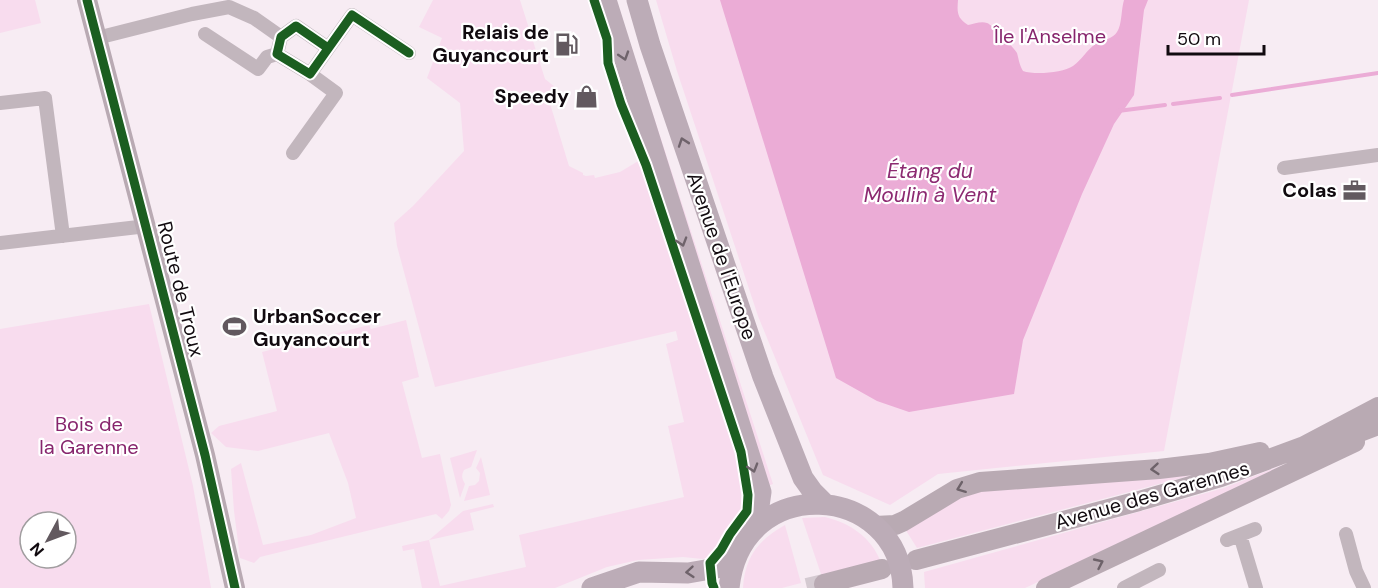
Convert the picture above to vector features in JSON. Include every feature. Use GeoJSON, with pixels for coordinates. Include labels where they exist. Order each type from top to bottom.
{"type":"FeatureCollection","features":[{"type":"Feature","properties":{"kind":"main road","name":"Route de Troux"},"geometry":{"type":"LineString","coordinates":[[87,0],[205,455],[235,588]]}},
{"type":"Feature","properties":{"kind":"main road","name":"Avenue de l'Europe"},"geometry":{"type":"LineString","coordinates":[[606,0],[761,492],[756,527]]}},
{"type":"Feature","properties":{"kind":"main road","name":"Avenue de l'Europe"},"geometry":{"type":"LineString","coordinates":[[637,0],[650,45],[763,377],[803,478],[825,504]]}},
{"type":"Feature","properties":{"kind":"main road","name":"Avenue des Garennes"},"geometry":{"type":"LineString","coordinates":[[1378,407],[1304,446],[1221,477],[917,563],[1140,508],[1224,483],[1378,425]]}},
{"type":"Feature","properties":{"kind":"main road"},"geometry":{"type":"LineString","coordinates":[[875,526],[895,525],[957,489],[980,482],[1159,469],[1209,463],[1260,452],[1334,429]]}},
{"type":"Feature","properties":{"kind":"main road"},"geometry":{"type":"LineString","coordinates":[[1046,588],[1378,430]]}},
{"type":"Feature","properties":{"kind":"main road"},"geometry":{"type":"LineString","coordinates":[[729,588],[737,554],[756,527],[771,516],[789,508],[807,504],[825,504],[860,515],[875,526],[894,551],[900,565],[903,588]]}},
{"type":"Feature","properties":{"kind":"main road"},"geometry":{"type":"LineString","coordinates":[[592,588],[639,572],[688,573],[711,570],[737,554]]}},
{"type":"Feature","properties":{"kind":"main road"},"geometry":{"type":"LineString","coordinates":[[832,586],[883,573]]}},
{"type":"Feature","properties":{"kind":"street"},"geometry":{"type":"LineString","coordinates":[[97,38],[229,7],[254,18],[281,37]]}},
{"type":"Feature","properties":{"kind":"street"},"geometry":{"type":"LineString","coordinates":[[310,74],[352,15],[409,53]]}},
{"type":"Feature","properties":{"kind":"street"},"geometry":{"type":"LineString","coordinates":[[277,54],[281,37],[296,26],[328,48]]}},
{"type":"Feature","properties":{"kind":"street"},"geometry":{"type":"LineString","coordinates":[[204,33],[258,69],[267,57],[277,54],[336,93],[293,153]]}},
{"type":"Feature","properties":{"kind":"street"},"geometry":{"type":"LineString","coordinates":[[0,103],[45,98],[63,236]]}},
{"type":"Feature","properties":{"kind":"street"},"geometry":{"type":"LineString","coordinates":[[1284,168],[1378,155]]}},
{"type":"Feature","properties":{"kind":"street"},"geometry":{"type":"LineString","coordinates":[[0,243],[147,226]]}},
{"type":"Feature","properties":{"kind":"street"},"geometry":{"type":"LineString","coordinates":[[1227,540],[1256,529]]}},
{"type":"Feature","properties":{"kind":"street"},"geometry":{"type":"LineString","coordinates":[[1346,534],[1356,571],[1364,588]]}},
{"type":"Feature","properties":{"kind":"street"},"geometry":{"type":"LineString","coordinates":[[1240,535],[1256,588]]}},
{"type":"Feature","properties":{"kind":"street"},"geometry":{"type":"LineString","coordinates":[[1124,588],[1142,584],[1159,570]]}},
{"type":"Feature","properties":{"kind":"green space"},"geometry":{"type":"Polygon","coordinates":[[[0,0],[35,0],[41,23],[0,33],[0,0]]]}},
{"type":"Feature","properties":{"kind":"green space"},"geometry":{"type":"Polygon","coordinates":[[[433,0],[520,0],[545,79],[555,87],[548,97],[569,166],[583,175],[594,175],[595,178],[620,172],[640,160],[725,412],[742,475],[744,510],[715,551],[708,557],[638,560],[607,567],[555,588],[422,588],[414,549],[403,551],[402,546],[429,540],[440,586],[526,567],[519,535],[684,497],[668,426],[684,422],[666,344],[678,340],[676,331],[435,387],[397,246],[394,223],[464,151],[460,103],[427,78],[442,38],[419,27],[433,0]]]}},
{"type":"Feature","properties":{"kind":"green space"},"geometry":{"type":"Polygon","coordinates":[[[616,0],[773,484],[765,487],[616,0]]]}},
{"type":"Feature","properties":{"kind":"green space","name":"Île l'Anselme"},"geometry":{"type":"Polygon","coordinates":[[[656,0],[1249,0],[1164,451],[938,474],[890,505],[823,475],[758,316],[677,71],[656,0]]]}},
{"type":"Feature","properties":{"kind":"green space","name":"Bois de la Garenne"},"geometry":{"type":"Polygon","coordinates":[[[149,304],[193,486],[211,588],[0,588],[0,329],[149,304]]]}},
{"type":"Feature","properties":{"kind":"green space"},"geometry":{"type":"Polygon","coordinates":[[[406,320],[419,377],[402,382],[422,458],[440,454],[451,505],[449,511],[442,519],[436,514],[260,557],[254,563],[240,558],[231,469],[241,463],[263,545],[311,535],[356,518],[348,483],[329,433],[258,451],[226,447],[211,433],[219,426],[277,411],[262,352],[369,325],[371,329],[406,320]]]}},
{"type":"Feature","properties":{"kind":"green space"},"geometry":{"type":"Polygon","coordinates":[[[477,450],[471,467],[463,472],[462,477],[465,484],[460,498],[450,458],[477,450]]]}},
{"type":"Feature","properties":{"kind":"green space"},"geometry":{"type":"Polygon","coordinates":[[[481,457],[490,495],[464,501],[469,486],[479,481],[480,473],[476,468],[481,457]]]}},
{"type":"Feature","properties":{"kind":"green space"},"geometry":{"type":"Polygon","coordinates":[[[1285,464],[1025,588],[925,588],[924,572],[1224,488],[1285,464]]]}},
{"type":"Feature","properties":{"kind":"green space"},"geometry":{"type":"Polygon","coordinates":[[[1227,466],[917,548],[905,529],[975,489],[1227,466]]]}},
{"type":"Feature","properties":{"kind":"green space"},"geometry":{"type":"Polygon","coordinates":[[[493,504],[494,507],[470,513],[474,530],[429,540],[463,511],[493,504]]]}},
{"type":"Feature","properties":{"kind":"green space"},"geometry":{"type":"Polygon","coordinates":[[[825,517],[859,532],[872,545],[881,562],[822,577],[802,518],[825,517]]]}},
{"type":"Feature","properties":{"kind":"green space"},"geometry":{"type":"Polygon","coordinates":[[[785,525],[801,583],[782,588],[743,588],[747,567],[755,550],[767,537],[785,525]]]}},
{"type":"Feature","properties":{"kind":"water","name":"Étang du Moulin à Vent"},"geometry":{"type":"Polygon","coordinates":[[[720,0],[958,0],[958,15],[964,22],[968,25],[987,23],[1017,53],[1023,71],[1041,73],[1056,72],[1076,64],[1093,46],[1111,38],[1119,29],[1124,0],[1148,0],[1144,10],[1134,95],[1114,124],[1082,194],[1023,340],[1014,394],[909,412],[877,401],[836,378],[720,0]]]}},
{"type":"Feature","properties":{"kind":"waterway"},"geometry":{"type":"LineString","coordinates":[[1232,95],[1378,73]]}},
{"type":"Feature","properties":{"kind":"waterway"},"geometry":{"type":"LineString","coordinates":[[1173,104],[1220,98]]}},
{"type":"Feature","properties":{"kind":"waterway"},"geometry":{"type":"LineString","coordinates":[[1118,111],[1165,105]]}},
{"type":"Feature","properties":{"kind":"tunnel"},"geometry":{"type":"LineString","coordinates":[[807,588],[824,584]]}},
{"type":"Feature","properties":{"kind":"cycle path"},"geometry":{"type":"LineString","coordinates":[[87,0],[205,455],[235,588]]}},
{"type":"Feature","properties":{"kind":"cycle path"},"geometry":{"type":"LineString","coordinates":[[594,0],[607,39],[608,63],[621,104],[646,165],[741,452],[748,495],[747,511],[710,563],[714,588]]}},
{"type":"Feature","properties":{"kind":"cycle path"},"geometry":{"type":"LineString","coordinates":[[328,48],[296,26],[281,37],[277,54],[310,74],[352,15],[409,53]]}},
{"type":"Feature","properties":{"kind":"place","name":"Relais de Guyancourt"},"geometry":{"type":"Point","coordinates":[567,44]}},
{"type":"Feature","properties":{"kind":"place","name":"Speedy"},"geometry":{"type":"Point","coordinates":[587,96]}},
{"type":"Feature","properties":{"kind":"place","name":"Colas"},"geometry":{"type":"Point","coordinates":[1355,190]}},
{"type":"Feature","properties":{"kind":"place","name":"UrbanSoccer Guyancourt"},"geometry":{"type":"Point","coordinates":[235,327]}}]}
